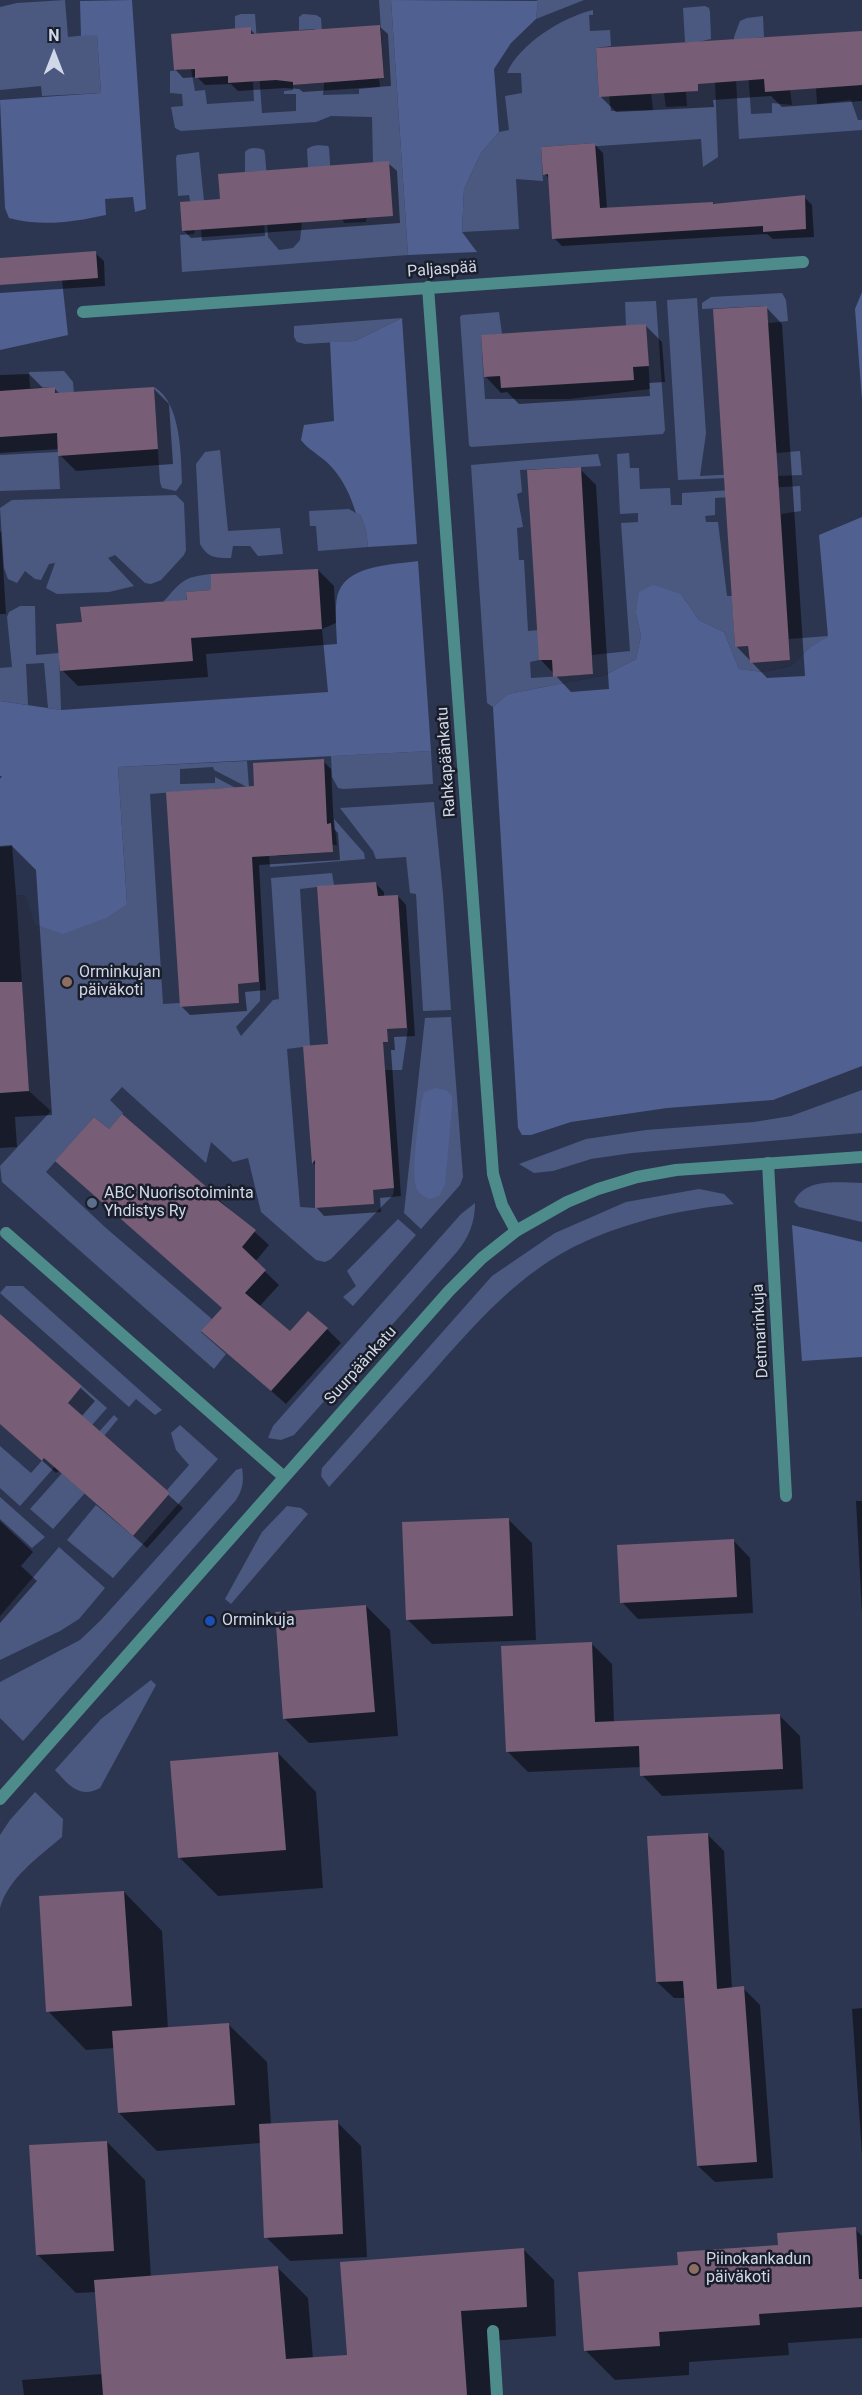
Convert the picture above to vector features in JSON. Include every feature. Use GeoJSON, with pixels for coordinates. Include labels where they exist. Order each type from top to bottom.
{"type":"FeatureCollection","features":[{"type":"Feature","properties":{"kind":"street","name":"Paljaspää"},"geometry":{"type":"LineString","coordinates":[[83,312],[803,261]]}},
{"type":"Feature","properties":{"kind":"street","name":"Rahkapäänkatu"},"geometry":{"type":"LineString","coordinates":[[428,287],[493,1174],[502,1205],[516,1231]]}},
{"type":"Feature","properties":{"kind":"street","name":"Suurpäänkatu"},"geometry":{"type":"LineString","coordinates":[[0,1799],[449,1291],[482,1258],[516,1231],[567,1202],[598,1189],[637,1177],[676,1170],[862,1157]]}},
{"type":"Feature","properties":{"kind":"street","name":"Detmarinkuja"},"geometry":{"type":"LineString","coordinates":[[768,1163],[786,1496]]}},
{"type":"Feature","properties":{"kind":"street"},"geometry":{"type":"LineString","coordinates":[[6,1233],[284,1477]]}},
{"type":"Feature","properties":{"kind":"street"},"geometry":{"type":"LineString","coordinates":[[493,2331],[497,2395]]}},
{"type":"Feature","properties":{"kind":"shaded area"},"geometry":{"type":"Polygon","coordinates":[[[65,0],[68,37],[97,34],[101,93],[42,96],[41,86],[0,90],[0,7],[17,3],[65,0]]]}},
{"type":"Feature","properties":{"kind":"shaded area"},"geometry":{"type":"Polygon","coordinates":[[[132,0],[146,209],[135,212],[133,197],[105,199],[106,215],[82,220],[45,223],[9,218],[5,208],[0,100],[101,93],[97,35],[81,36],[80,1],[132,0]]]}},
{"type":"Feature","properties":{"kind":"shaded area"},"geometry":{"type":"Polygon","coordinates":[[[379,0],[391,0],[408,255],[182,272],[180,235],[194,234],[195,230],[201,230],[202,241],[265,236],[261,171],[245,172],[245,152],[251,148],[264,150],[270,216],[267,220],[268,237],[279,250],[293,248],[300,240],[308,167],[307,149],[312,146],[322,145],[329,148],[332,192],[344,223],[366,222],[373,163],[372,117],[331,116],[316,122],[181,131],[175,128],[171,107],[183,106],[182,94],[170,93],[170,71],[191,69],[195,91],[205,90],[207,104],[254,101],[253,82],[255,81],[251,28],[235,29],[235,16],[255,14],[262,113],[296,111],[296,94],[284,94],[284,91],[293,90],[293,85],[319,83],[315,29],[299,30],[299,17],[303,14],[316,15],[321,18],[325,75],[323,95],[359,94],[359,89],[380,87],[379,79],[384,78],[379,0]]]}},
{"type":"Feature","properties":{"kind":"shaded area"},"geometry":{"type":"Polygon","coordinates":[[[391,0],[538,1],[536,19],[511,43],[494,69],[499,132],[481,153],[464,189],[462,232],[477,252],[408,255],[391,0]]]}},
{"type":"Feature","properties":{"kind":"shaded area"},"geometry":{"type":"Polygon","coordinates":[[[536,0],[584,0],[536,19],[538,1],[536,0]]]}},
{"type":"Feature","properties":{"kind":"shaded area"},"geometry":{"type":"Polygon","coordinates":[[[705,6],[710,12],[711,39],[698,42],[714,57],[718,157],[703,167],[701,139],[599,146],[595,146],[595,143],[541,147],[543,181],[516,179],[519,229],[462,232],[464,189],[481,153],[499,132],[509,130],[505,96],[522,93],[521,73],[507,73],[521,52],[556,25],[593,10],[593,15],[589,15],[590,31],[610,30],[611,46],[596,48],[599,96],[609,96],[611,111],[653,110],[651,93],[664,93],[666,107],[687,106],[686,92],[698,90],[695,42],[685,42],[683,8],[705,6]]]}},
{"type":"Feature","properties":{"kind":"shaded area"},"geometry":{"type":"Polygon","coordinates":[[[763,16],[764,37],[746,39],[751,114],[772,113],[772,103],[792,105],[790,90],[816,88],[817,104],[851,100],[858,120],[862,120],[862,130],[739,139],[734,37],[740,21],[763,16]]]}},
{"type":"Feature","properties":{"kind":"shaded area"},"geometry":{"type":"Polygon","coordinates":[[[199,152],[204,201],[190,201],[189,195],[178,196],[176,158],[177,155],[199,152]]]}},
{"type":"Feature","properties":{"kind":"shaded area"},"geometry":{"type":"Polygon","coordinates":[[[62,280],[68,335],[0,350],[0,285],[62,280]]]}},
{"type":"Feature","properties":{"kind":"shaded area"},"geometry":{"type":"Polygon","coordinates":[[[862,292],[862,400],[855,309],[862,292]]]}},
{"type":"Feature","properties":{"kind":"shaded area"},"geometry":{"type":"Polygon","coordinates":[[[782,293],[786,300],[788,321],[768,323],[766,306],[702,309],[702,303],[711,297],[782,293]]]}},
{"type":"Feature","properties":{"kind":"shaded area"},"geometry":{"type":"Polygon","coordinates":[[[697,298],[706,433],[700,476],[777,472],[776,453],[800,451],[802,475],[678,480],[667,300],[697,298]]]}},
{"type":"Feature","properties":{"kind":"shaded area"},"geometry":{"type":"Polygon","coordinates":[[[656,301],[665,430],[663,434],[471,447],[469,445],[460,317],[462,315],[499,312],[502,334],[481,336],[485,399],[569,399],[650,389],[646,325],[626,326],[625,302],[656,301]]]}},
{"type":"Feature","properties":{"kind":"shaded area"},"geometry":{"type":"Polygon","coordinates":[[[402,318],[355,341],[305,344],[297,342],[294,337],[294,326],[402,318]]]}},
{"type":"Feature","properties":{"kind":"shaded area"},"geometry":{"type":"Polygon","coordinates":[[[402,318],[417,544],[368,547],[361,516],[356,513],[342,482],[332,468],[301,440],[304,425],[334,421],[330,342],[355,341],[402,318]]]}},
{"type":"Feature","properties":{"kind":"shaded area"},"geometry":{"type":"Polygon","coordinates":[[[64,371],[73,382],[75,408],[56,409],[55,387],[30,388],[29,372],[64,371]]]}},
{"type":"Feature","properties":{"kind":"shaded area"},"geometry":{"type":"Polygon","coordinates":[[[154,387],[163,394],[170,405],[178,430],[182,483],[176,491],[162,488],[160,482],[154,387]]]}},
{"type":"Feature","properties":{"kind":"shaded area"},"geometry":{"type":"Polygon","coordinates":[[[220,450],[228,531],[280,528],[283,554],[258,556],[250,546],[233,546],[231,558],[221,558],[209,555],[203,549],[200,544],[196,464],[205,452],[220,450]]]}},
{"type":"Feature","properties":{"kind":"shaded area"},"geometry":{"type":"Polygon","coordinates":[[[58,452],[60,489],[0,491],[0,455],[58,452]]]}},
{"type":"Feature","properties":{"kind":"shaded area"},"geometry":{"type":"Polygon","coordinates":[[[629,453],[630,468],[639,468],[640,489],[670,488],[671,505],[682,505],[682,493],[800,486],[801,511],[781,514],[779,494],[715,498],[715,515],[705,516],[706,522],[718,522],[727,596],[732,596],[735,647],[748,646],[750,662],[790,660],[789,639],[828,636],[828,638],[810,647],[791,666],[763,672],[739,669],[724,632],[699,620],[681,594],[636,614],[641,636],[636,659],[605,675],[508,694],[493,707],[487,703],[471,465],[598,454],[601,466],[520,470],[522,492],[517,494],[523,527],[517,528],[519,560],[524,560],[528,631],[539,630],[539,660],[530,662],[531,678],[593,674],[592,655],[630,651],[621,523],[638,522],[638,513],[620,514],[617,454],[629,453]]]}},
{"type":"Feature","properties":{"kind":"shaded area"},"geometry":{"type":"Polygon","coordinates":[[[176,495],[184,503],[186,550],[161,580],[151,584],[145,583],[115,555],[108,558],[134,586],[109,592],[57,594],[46,588],[55,563],[49,564],[41,580],[35,579],[25,571],[17,583],[8,579],[4,568],[0,508],[12,500],[176,495]]]}},
{"type":"Feature","properties":{"kind":"shaded area"},"geometry":{"type":"Polygon","coordinates":[[[349,509],[361,516],[368,547],[318,551],[316,526],[310,526],[309,511],[349,509]]]}},
{"type":"Feature","properties":{"kind":"shaded area"},"geometry":{"type":"Polygon","coordinates":[[[862,517],[862,1066],[773,1100],[667,1108],[571,1122],[531,1135],[522,1135],[518,1128],[493,707],[508,694],[605,675],[636,659],[641,636],[636,614],[639,592],[653,585],[681,594],[699,620],[724,632],[739,669],[763,672],[791,666],[810,647],[828,637],[819,535],[862,517]]]}},
{"type":"Feature","properties":{"kind":"shaded area"},"geometry":{"type":"Polygon","coordinates":[[[418,561],[431,751],[118,767],[127,904],[106,918],[63,934],[35,924],[26,896],[16,895],[12,845],[0,846],[0,779],[2,776],[0,776],[0,701],[61,710],[328,692],[322,629],[336,623],[337,598],[345,582],[353,575],[374,567],[418,561]]]}},
{"type":"Feature","properties":{"kind":"shaded area"},"geometry":{"type":"Polygon","coordinates":[[[211,574],[211,590],[186,592],[188,615],[165,617],[164,601],[179,584],[194,577],[211,574]]]}},
{"type":"Feature","properties":{"kind":"shaded area"},"geometry":{"type":"Polygon","coordinates":[[[20,606],[35,606],[36,655],[59,653],[61,710],[48,708],[44,663],[26,664],[28,705],[0,701],[0,668],[12,667],[7,617],[9,612],[20,606]]]}},
{"type":"Feature","properties":{"kind":"shaded area"},"geometry":{"type":"Polygon","coordinates":[[[431,751],[433,784],[343,789],[338,788],[332,777],[331,756],[431,751]]]}},
{"type":"Feature","properties":{"kind":"shaded area"},"geometry":{"type":"Polygon","coordinates":[[[247,761],[249,788],[214,770],[213,767],[180,769],[180,784],[215,783],[215,777],[247,794],[224,788],[150,794],[163,1004],[180,1003],[181,1007],[239,1003],[238,984],[260,982],[260,1001],[236,1027],[241,1036],[273,1000],[279,999],[271,878],[332,873],[334,885],[300,889],[310,1046],[287,1049],[300,1207],[373,1204],[373,1190],[394,1188],[393,1195],[331,1259],[325,1262],[316,1260],[261,1212],[248,1158],[233,1162],[211,1142],[206,1163],[122,1087],[110,1100],[123,1113],[109,1129],[94,1117],[46,1172],[106,1228],[212,1319],[201,1332],[226,1354],[214,1369],[2,1182],[0,1166],[51,1111],[29,1091],[16,895],[127,903],[118,767],[247,761]]]}},
{"type":"Feature","properties":{"kind":"shaded area"},"geometry":{"type":"Polygon","coordinates":[[[434,802],[451,1010],[423,1011],[416,894],[410,893],[406,857],[376,859],[373,851],[340,808],[434,802]]]}},
{"type":"Feature","properties":{"kind":"shaded area"},"geometry":{"type":"Polygon","coordinates":[[[334,819],[364,853],[365,859],[270,867],[267,830],[274,826],[277,856],[332,852],[332,845],[337,845],[334,819]]]}},
{"type":"Feature","properties":{"kind":"shaded area"},"geometry":{"type":"Polygon","coordinates":[[[451,1017],[463,1177],[460,1185],[421,1229],[404,1213],[425,1018],[451,1017]]]}},
{"type":"Feature","properties":{"kind":"shaded area"},"geometry":{"type":"Polygon","coordinates":[[[408,1028],[402,1070],[385,1070],[384,1056],[363,1057],[362,1044],[387,1042],[387,1029],[408,1028]]]}},
{"type":"Feature","properties":{"kind":"shaded area"},"geometry":{"type":"Polygon","coordinates":[[[436,1088],[446,1090],[452,1096],[452,1106],[445,1185],[439,1196],[429,1199],[419,1192],[416,1184],[415,1159],[424,1092],[436,1088]]]}},
{"type":"Feature","properties":{"kind":"shaded area"},"geometry":{"type":"Polygon","coordinates":[[[862,1090],[862,1133],[632,1153],[591,1159],[553,1171],[534,1173],[519,1164],[586,1139],[646,1130],[754,1122],[791,1116],[862,1090]]]}},
{"type":"Feature","properties":{"kind":"shaded area"},"geometry":{"type":"Polygon","coordinates":[[[833,1182],[862,1183],[862,1222],[799,1207],[794,1202],[806,1188],[814,1185],[833,1182]]]}},
{"type":"Feature","properties":{"kind":"shaded area"},"geometry":{"type":"Polygon","coordinates":[[[699,1189],[724,1194],[734,1204],[658,1217],[602,1234],[561,1254],[519,1283],[464,1337],[329,1487],[321,1476],[322,1468],[492,1276],[555,1233],[626,1202],[699,1189]]]}},
{"type":"Feature","properties":{"kind":"shaded area"},"geometry":{"type":"Polygon","coordinates":[[[475,1203],[470,1230],[456,1253],[294,1435],[281,1440],[268,1438],[273,1426],[461,1214],[475,1203]]]}},
{"type":"Feature","properties":{"kind":"shaded area"},"geometry":{"type":"Polygon","coordinates":[[[398,1219],[416,1235],[353,1306],[343,1297],[356,1286],[347,1271],[398,1219]]]}},
{"type":"Feature","properties":{"kind":"shaded area"},"geometry":{"type":"Polygon","coordinates":[[[792,1225],[862,1242],[862,1357],[802,1361],[792,1225]]]}},
{"type":"Feature","properties":{"kind":"shaded area"},"geometry":{"type":"Polygon","coordinates":[[[6,1286],[23,1286],[162,1410],[155,1415],[136,1399],[129,1407],[0,1293],[6,1286]]]}},
{"type":"Feature","properties":{"kind":"shaded area"},"geometry":{"type":"Polygon","coordinates":[[[82,1386],[107,1408],[92,1425],[67,1403],[82,1386]]]}},
{"type":"Feature","properties":{"kind":"shaded area"},"geometry":{"type":"Polygon","coordinates":[[[114,1415],[118,1419],[104,1436],[85,1493],[53,1529],[30,1509],[114,1415]]]}},
{"type":"Feature","properties":{"kind":"shaded area"},"geometry":{"type":"Polygon","coordinates":[[[180,1425],[218,1459],[113,1578],[67,1540],[96,1505],[133,1536],[170,1493],[167,1490],[189,1465],[176,1450],[171,1433],[180,1425]]]}},
{"type":"Feature","properties":{"kind":"shaded area"},"geometry":{"type":"Polygon","coordinates":[[[64,1436],[74,1445],[20,1506],[0,1488],[0,1446],[31,1473],[64,1436]]]}},
{"type":"Feature","properties":{"kind":"shaded area"},"geometry":{"type":"Polygon","coordinates":[[[242,1468],[242,1485],[236,1500],[23,1741],[0,1718],[0,1682],[80,1640],[101,1620],[236,1470],[242,1468]]]}},
{"type":"Feature","properties":{"kind":"shaded area"},"geometry":{"type":"Polygon","coordinates":[[[0,1497],[45,1537],[32,1548],[0,1519],[0,1497]]]}},
{"type":"Feature","properties":{"kind":"shaded area"},"geometry":{"type":"Polygon","coordinates":[[[287,1506],[301,1508],[308,1514],[231,1604],[225,1599],[262,1532],[287,1506]]]}},
{"type":"Feature","properties":{"kind":"shaded area"},"geometry":{"type":"Polygon","coordinates":[[[59,1547],[105,1588],[79,1619],[60,1631],[0,1660],[0,1616],[59,1547]]]}},
{"type":"Feature","properties":{"kind":"shaded area"},"geometry":{"type":"Polygon","coordinates":[[[151,1680],[156,1685],[100,1788],[86,1792],[75,1789],[55,1770],[101,1719],[151,1680]]]}},
{"type":"Feature","properties":{"kind":"shaded area"},"geometry":{"type":"Polygon","coordinates":[[[35,1792],[63,1819],[62,1837],[17,1877],[0,1908],[0,1835],[35,1792]]]}},
{"type":"Feature","properties":{"kind":"building"},"geometry":{"type":"Polygon","coordinates":[[[380,25],[384,78],[293,85],[293,82],[276,80],[228,83],[228,76],[195,78],[195,69],[174,70],[171,34],[251,27],[251,34],[380,25]]]}},
{"type":"Feature","properties":{"kind":"building"},"geometry":{"type":"Polygon","coordinates":[[[862,31],[862,85],[765,92],[764,79],[698,84],[698,91],[599,97],[596,48],[862,31]]]}},
{"type":"Feature","properties":{"kind":"building"},"geometry":{"type":"Polygon","coordinates":[[[595,143],[600,208],[713,202],[713,204],[805,195],[806,229],[763,232],[763,226],[552,239],[548,174],[543,175],[541,147],[595,143]]]}},
{"type":"Feature","properties":{"kind":"building"},"geometry":{"type":"Polygon","coordinates":[[[389,161],[393,216],[182,231],[180,202],[220,199],[218,174],[389,161]]]}},
{"type":"Feature","properties":{"kind":"building"},"geometry":{"type":"Polygon","coordinates":[[[96,251],[98,278],[0,285],[0,258],[96,251]]]}},
{"type":"Feature","properties":{"kind":"building"},"geometry":{"type":"Polygon","coordinates":[[[767,306],[790,660],[750,663],[748,646],[735,647],[713,309],[767,306]]]}},
{"type":"Feature","properties":{"kind":"building"},"geometry":{"type":"Polygon","coordinates":[[[646,324],[649,366],[633,367],[634,380],[501,388],[500,376],[484,377],[481,335],[646,324]]]}},
{"type":"Feature","properties":{"kind":"building"},"geometry":{"type":"Polygon","coordinates":[[[55,387],[55,393],[154,387],[158,449],[58,456],[57,433],[0,437],[0,391],[55,387]]]}},
{"type":"Feature","properties":{"kind":"building"},"geometry":{"type":"Polygon","coordinates":[[[581,467],[593,674],[553,677],[552,660],[539,660],[527,470],[581,467]]]}},
{"type":"Feature","properties":{"kind":"building"},"geometry":{"type":"Polygon","coordinates":[[[318,569],[322,629],[191,638],[193,661],[60,671],[56,624],[82,622],[80,607],[187,600],[186,592],[211,590],[211,574],[318,569]]]}},
{"type":"Feature","properties":{"kind":"building"},"geometry":{"type":"Polygon","coordinates":[[[324,759],[327,824],[331,823],[333,852],[252,857],[259,982],[238,984],[239,1003],[180,1007],[166,792],[254,786],[253,763],[324,759]]]}},
{"type":"Feature","properties":{"kind":"building"},"geometry":{"type":"Polygon","coordinates":[[[376,882],[378,896],[398,895],[407,1028],[387,1029],[388,1042],[383,1042],[394,1188],[373,1190],[374,1204],[315,1208],[315,1160],[312,1164],[303,1046],[328,1044],[317,886],[376,882]]]}},
{"type":"Feature","properties":{"kind":"building"},"geometry":{"type":"Polygon","coordinates":[[[0,982],[22,982],[29,1091],[0,1093],[0,982]]]}},
{"type":"Feature","properties":{"kind":"building"},"geometry":{"type":"Polygon","coordinates":[[[122,1114],[217,1196],[215,1198],[256,1230],[242,1247],[266,1270],[245,1293],[290,1331],[308,1311],[328,1328],[271,1391],[201,1331],[222,1308],[55,1161],[94,1117],[109,1129],[122,1114]]]}},
{"type":"Feature","properties":{"kind":"building"},"geometry":{"type":"Polygon","coordinates":[[[0,1314],[82,1386],[68,1403],[170,1493],[133,1536],[44,1458],[42,1461],[0,1424],[0,1314]]]}},
{"type":"Feature","properties":{"kind":"building"},"geometry":{"type":"Polygon","coordinates":[[[509,1518],[513,1616],[406,1620],[402,1522],[509,1518]]]}},
{"type":"Feature","properties":{"kind":"building"},"geometry":{"type":"Polygon","coordinates":[[[734,1539],[737,1597],[620,1603],[617,1545],[734,1539]]]}},
{"type":"Feature","properties":{"kind":"building"},"geometry":{"type":"Polygon","coordinates":[[[366,1605],[375,1712],[283,1719],[275,1612],[366,1605]]]}},
{"type":"Feature","properties":{"kind":"building"},"geometry":{"type":"Polygon","coordinates":[[[592,1642],[595,1722],[780,1714],[783,1769],[640,1776],[639,1746],[506,1752],[501,1646],[592,1642]]]}},
{"type":"Feature","properties":{"kind":"building"},"geometry":{"type":"Polygon","coordinates":[[[278,1752],[286,1850],[178,1858],[170,1761],[278,1752]]]}},
{"type":"Feature","properties":{"kind":"building"},"geometry":{"type":"Polygon","coordinates":[[[708,1833],[717,1989],[744,1986],[757,2162],[697,2166],[683,1981],[656,1982],[647,1836],[708,1833]]]}},
{"type":"Feature","properties":{"kind":"building"},"geometry":{"type":"Polygon","coordinates":[[[124,1891],[132,2006],[46,2012],[39,1896],[124,1891]]]}},
{"type":"Feature","properties":{"kind":"building"},"geometry":{"type":"Polygon","coordinates":[[[229,2023],[235,2105],[118,2113],[112,2031],[229,2023]]]}},
{"type":"Feature","properties":{"kind":"building"},"geometry":{"type":"Polygon","coordinates":[[[338,2120],[343,2234],[264,2238],[259,2124],[338,2120]]]}},
{"type":"Feature","properties":{"kind":"building"},"geometry":{"type":"Polygon","coordinates":[[[107,2141],[114,2251],[36,2255],[29,2145],[107,2141]]]}},
{"type":"Feature","properties":{"kind":"building"},"geometry":{"type":"Polygon","coordinates":[[[856,2227],[859,2279],[862,2279],[862,2307],[759,2314],[760,2325],[659,2332],[660,2346],[584,2351],[578,2272],[678,2265],[677,2252],[778,2245],[777,2233],[856,2227]]]}},
{"type":"Feature","properties":{"kind":"building"},"geometry":{"type":"Polygon","coordinates":[[[524,2248],[527,2307],[461,2311],[467,2395],[103,2395],[94,2280],[278,2266],[286,2359],[347,2355],[340,2262],[524,2248]]]}},
{"type":"Feature","properties":{"kind":"place","name":"Orminkujan päiväkoti"},"geometry":{"type":"Point","coordinates":[67,982]}},
{"type":"Feature","properties":{"kind":"place","name":"ABC Nuorisotoiminta Yhdistys Ry"},"geometry":{"type":"Point","coordinates":[92,1203]}},
{"type":"Feature","properties":{"kind":"place","name":"Orminkuja"},"geometry":{"type":"Point","coordinates":[210,1621]}},
{"type":"Feature","properties":{"kind":"place","name":"Piinokankadun päiväkoti"},"geometry":{"type":"Point","coordinates":[694,2269]}}]}
